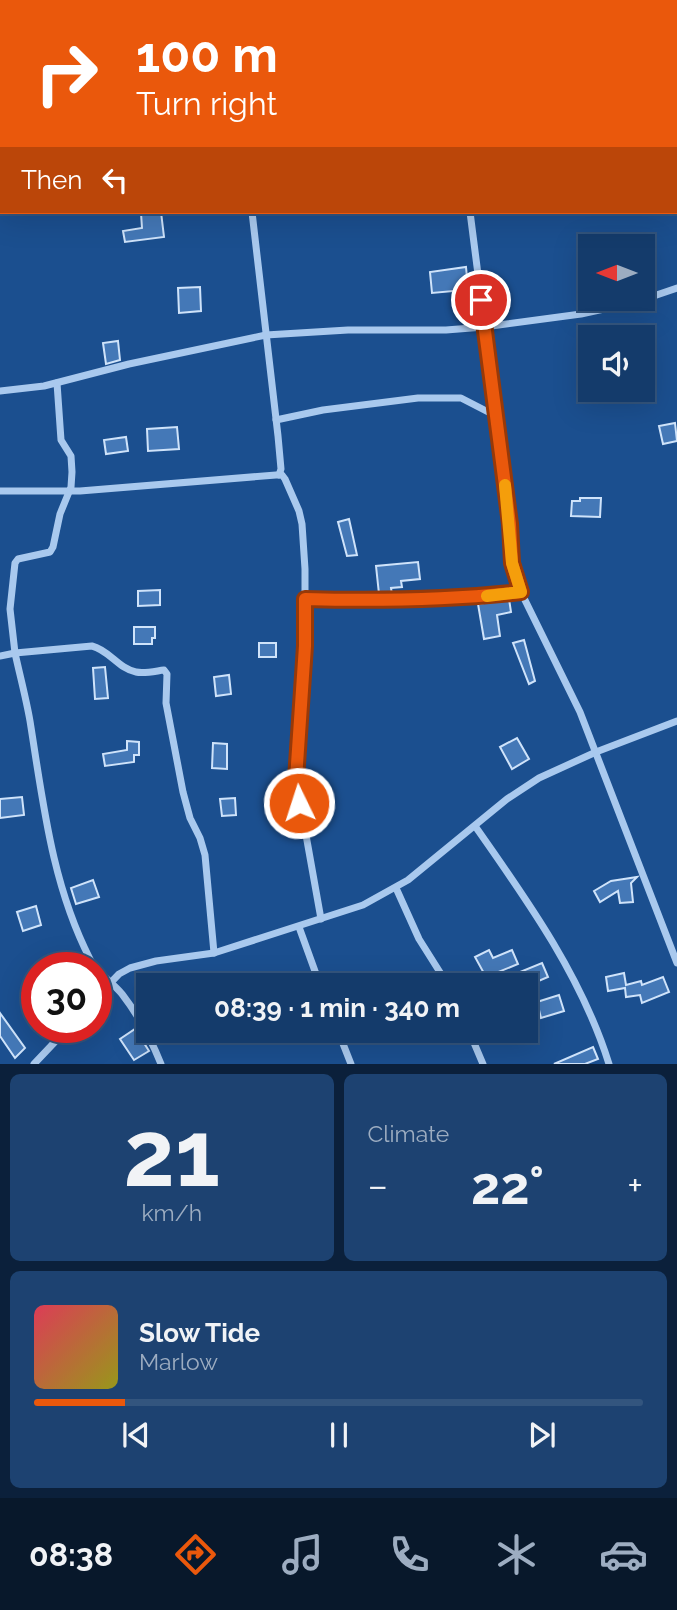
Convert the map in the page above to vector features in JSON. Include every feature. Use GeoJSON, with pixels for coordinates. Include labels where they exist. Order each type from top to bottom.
{"type":"FeatureCollection","features":[{"type":"Feature","properties":{"kind":"street"},"geometry":{"type":"LineString","coordinates":[[252,214],[281,465],[279,475]]}},
{"type":"Feature","properties":{"kind":"street"},"geometry":{"type":"LineString","coordinates":[[470,214],[512,563],[521,592],[580,712],[677,963]]}},
{"type":"Feature","properties":{"kind":"street"},"geometry":{"type":"LineString","coordinates":[[0,391],[57,383],[129,364],[266,335],[484,327],[607,309],[677,288]]}},
{"type":"Feature","properties":{"kind":"street"},"geometry":{"type":"LineString","coordinates":[[57,383],[61,440],[71,456],[71,487],[60,514],[50,552],[18,559],[15,563],[10,609],[15,653],[30,720],[49,839],[62,889],[87,952]]}},
{"type":"Feature","properties":{"kind":"street"},"geometry":{"type":"LineString","coordinates":[[276,421],[323,410],[418,398],[461,398],[496,416]]}},
{"type":"Feature","properties":{"kind":"street"},"geometry":{"type":"LineString","coordinates":[[0,491],[68,492],[279,475],[285,479],[302,524],[305,599],[305,646],[296,779],[321,919]]}},
{"type":"Feature","properties":{"kind":"street"},"geometry":{"type":"LineString","coordinates":[[305,599],[379,601],[521,592]]}},
{"type":"Feature","properties":{"kind":"street"},"geometry":{"type":"LineString","coordinates":[[0,656],[93,646],[101,648],[137,673],[164,670],[167,674],[166,703],[183,792],[205,855],[214,953]]}},
{"type":"Feature","properties":{"kind":"street"},"geometry":{"type":"LineString","coordinates":[[112,981],[125,971],[138,966],[214,953],[363,905],[396,888],[507,799],[539,778],[596,752],[677,721]]}},
{"type":"Feature","properties":{"kind":"street"},"geometry":{"type":"LineString","coordinates":[[475,826],[545,928],[592,1017],[609,1064]]}},
{"type":"Feature","properties":{"kind":"street"},"geometry":{"type":"LineString","coordinates":[[396,888],[419,939],[440,973]]}},
{"type":"Feature","properties":{"kind":"street"},"geometry":{"type":"LineString","coordinates":[[299,927],[316,973]]}},
{"type":"Feature","properties":{"kind":"street"},"geometry":{"type":"LineString","coordinates":[[112,985],[120,991],[136,1014],[161,1064]]}},
{"type":"Feature","properties":{"kind":"street"},"geometry":{"type":"LineString","coordinates":[[34,1064],[54,1043]]}},
{"type":"Feature","properties":{"kind":"street"},"geometry":{"type":"LineString","coordinates":[[343,1043],[351,1064]]}},
{"type":"Feature","properties":{"kind":"street"},"geometry":{"type":"LineString","coordinates":[[474,1043],[483,1064]]}},
{"type":"Feature","properties":{"kind":"building"},"geometry":{"type":"Polygon","coordinates":[[[141,214],[161,214],[164,237],[125,242],[123,231],[142,228],[141,214]]]}},
{"type":"Feature","properties":{"kind":"building"},"geometry":{"type":"Polygon","coordinates":[[[466,267],[469,299],[454,301],[453,291],[432,293],[430,272],[466,267]]]}},
{"type":"Feature","properties":{"kind":"building"},"geometry":{"type":"Polygon","coordinates":[[[200,287],[201,311],[179,313],[178,288],[200,287]]]}},
{"type":"Feature","properties":{"kind":"building"},"geometry":{"type":"Polygon","coordinates":[[[118,341],[120,360],[106,364],[103,343],[118,341]]]}},
{"type":"Feature","properties":{"kind":"building"},"geometry":{"type":"Polygon","coordinates":[[[675,423],[677,441],[663,444],[659,426],[675,423]]]}},
{"type":"Feature","properties":{"kind":"building"},"geometry":{"type":"Polygon","coordinates":[[[177,427],[179,449],[148,451],[147,429],[177,427]]]}},
{"type":"Feature","properties":{"kind":"building"},"geometry":{"type":"Polygon","coordinates":[[[126,437],[128,451],[106,454],[104,440],[126,437]]]}},
{"type":"Feature","properties":{"kind":"building"},"geometry":{"type":"Polygon","coordinates":[[[580,498],[601,498],[600,517],[571,516],[572,501],[580,501],[580,498]]]}},
{"type":"Feature","properties":{"kind":"building"},"geometry":{"type":"Polygon","coordinates":[[[349,519],[357,555],[347,556],[338,522],[349,519]]]}},
{"type":"Feature","properties":{"kind":"building"},"geometry":{"type":"Polygon","coordinates":[[[418,562],[420,579],[401,581],[402,587],[391,588],[392,594],[379,594],[376,566],[418,562]]]}},
{"type":"Feature","properties":{"kind":"building"},"geometry":{"type":"Polygon","coordinates":[[[160,590],[160,605],[138,606],[138,591],[160,590]]]}},
{"type":"Feature","properties":{"kind":"building"},"geometry":{"type":"Polygon","coordinates":[[[509,599],[511,612],[497,615],[500,636],[484,639],[478,604],[509,599]]]}},
{"type":"Feature","properties":{"kind":"building"},"geometry":{"type":"Polygon","coordinates":[[[134,627],[155,627],[152,644],[134,644],[134,627]]]}},
{"type":"Feature","properties":{"kind":"building"},"geometry":{"type":"Polygon","coordinates":[[[524,640],[535,681],[529,684],[513,643],[524,640]]]}},
{"type":"Feature","properties":{"kind":"building"},"geometry":{"type":"Polygon","coordinates":[[[259,643],[276,643],[276,657],[259,657],[259,643]]]}},
{"type":"Feature","properties":{"kind":"building"},"geometry":{"type":"Polygon","coordinates":[[[105,667],[108,698],[95,699],[93,668],[105,667]]]}},
{"type":"Feature","properties":{"kind":"building"},"geometry":{"type":"Polygon","coordinates":[[[229,675],[231,694],[216,696],[214,677],[229,675]]]}},
{"type":"Feature","properties":{"kind":"building"},"geometry":{"type":"Polygon","coordinates":[[[517,738],[529,759],[512,769],[500,747],[517,738]]]}},
{"type":"Feature","properties":{"kind":"building"},"geometry":{"type":"Polygon","coordinates":[[[127,741],[139,742],[139,755],[134,755],[134,762],[105,766],[103,754],[127,750],[127,741]]]}},
{"type":"Feature","properties":{"kind":"building"},"geometry":{"type":"Polygon","coordinates":[[[213,743],[227,744],[227,769],[212,768],[213,743]]]}},
{"type":"Feature","properties":{"kind":"building"},"geometry":{"type":"Polygon","coordinates":[[[22,797],[24,815],[0,818],[0,799],[22,797]]]}},
{"type":"Feature","properties":{"kind":"building"},"geometry":{"type":"Polygon","coordinates":[[[235,798],[236,815],[222,816],[220,799],[235,798]]]}},
{"type":"Feature","properties":{"kind":"building"},"geometry":{"type":"Polygon","coordinates":[[[637,877],[631,883],[633,902],[620,903],[618,891],[600,902],[594,891],[611,881],[637,877]]]}},
{"type":"Feature","properties":{"kind":"building"},"geometry":{"type":"Polygon","coordinates":[[[93,880],[99,897],[76,904],[71,888],[93,880]]]}},
{"type":"Feature","properties":{"kind":"building"},"geometry":{"type":"Polygon","coordinates":[[[36,906],[41,925],[23,931],[17,912],[36,906]]]}},
{"type":"Feature","properties":{"kind":"building"},"geometry":{"type":"Polygon","coordinates":[[[489,950],[493,958],[512,950],[518,964],[496,973],[484,973],[475,957],[489,950]]]}},
{"type":"Feature","properties":{"kind":"building"},"geometry":{"type":"Polygon","coordinates":[[[542,963],[548,977],[538,981],[538,973],[520,972],[542,963]]]}},
{"type":"Feature","properties":{"kind":"building"},"geometry":{"type":"Polygon","coordinates":[[[624,973],[626,985],[641,981],[642,985],[663,977],[669,992],[642,1003],[640,995],[626,997],[625,988],[608,991],[606,977],[624,973]]]}},
{"type":"Feature","properties":{"kind":"building"},"geometry":{"type":"Polygon","coordinates":[[[559,995],[564,1011],[541,1018],[538,1002],[559,995]]]}},
{"type":"Feature","properties":{"kind":"building"},"geometry":{"type":"Polygon","coordinates":[[[0,1013],[25,1048],[15,1058],[0,1036],[0,1013]]]}},
{"type":"Feature","properties":{"kind":"building"},"geometry":{"type":"Polygon","coordinates":[[[135,1029],[136,1043],[144,1043],[149,1051],[134,1060],[120,1039],[135,1029]]]}},
{"type":"Feature","properties":{"kind":"building"},"geometry":{"type":"Polygon","coordinates":[[[593,1047],[598,1059],[585,1064],[554,1064],[593,1047]]]}},
{"type":"Feature","properties":{"kind":"slow traffic"},"geometry":{"type":"LineString","coordinates":[[487,596],[521,592],[512,563],[505,485]]}},
{"type":"Feature","properties":{"kind":"route"},"geometry":{"type":"LineString","coordinates":[[299,803],[296,779],[305,646],[305,599],[379,601],[521,592],[512,563],[510,524],[481,300]]}}]}
